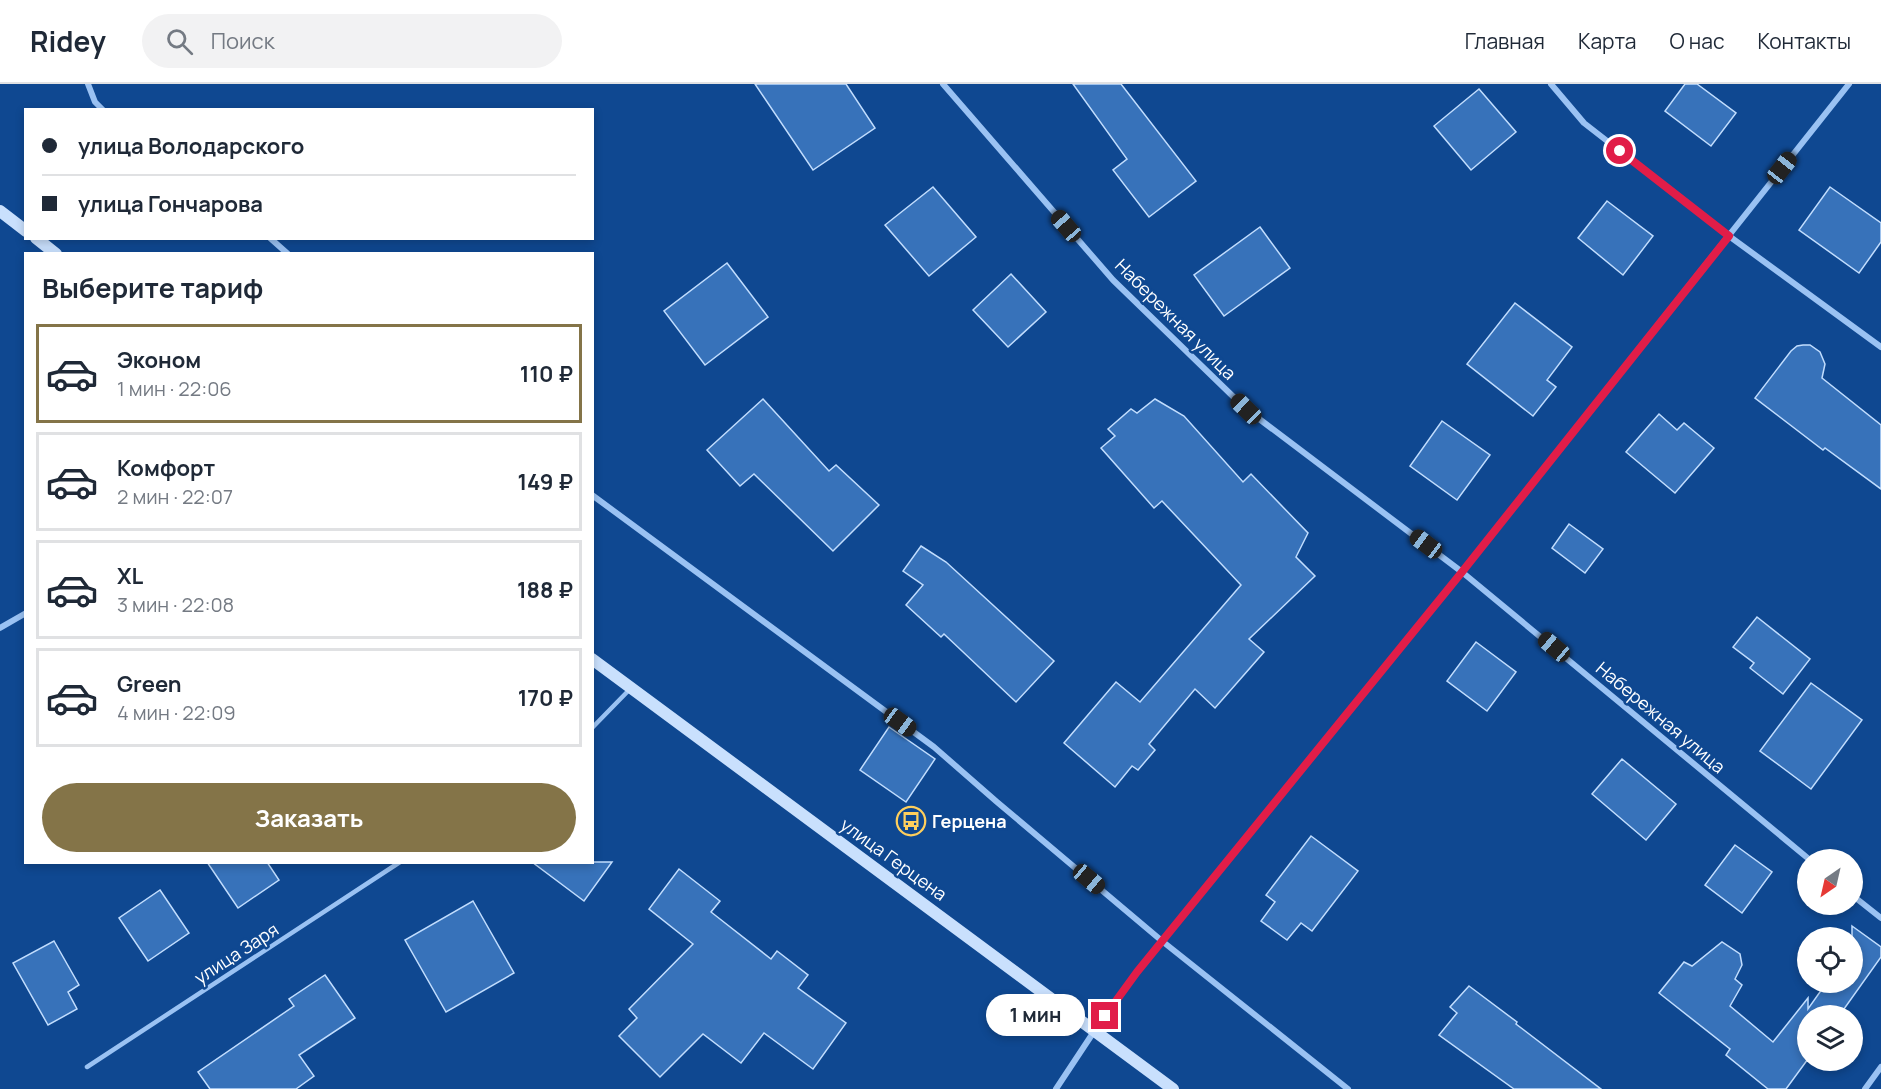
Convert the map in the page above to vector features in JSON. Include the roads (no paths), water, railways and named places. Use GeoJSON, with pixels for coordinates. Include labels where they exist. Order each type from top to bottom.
{"type":"FeatureCollection","features":[{"type":"Feature","properties":{"kind":"main road"},"geometry":{"type":"LineString","coordinates":[[0,212],[24,230]]}},
{"type":"Feature","properties":{"kind":"main road"},"geometry":{"type":"LineString","coordinates":[[38,240],[54,252]]}},
{"type":"Feature","properties":{"kind":"main road","name":"улица Герцена"},"geometry":{"type":"LineString","coordinates":[[594,660],[1173,1089]]}},
{"type":"Feature","properties":{"kind":"street"},"geometry":{"type":"LineString","coordinates":[[88,84],[95,102],[101,108]]}},
{"type":"Feature","properties":{"kind":"street","name":"Набережная улица"},"geometry":{"type":"LineString","coordinates":[[944,84],[1113,280],[1246,409],[1462,572],[1797,849]]}},
{"type":"Feature","properties":{"kind":"street"},"geometry":{"type":"LineString","coordinates":[[1551,84],[1584,123],[1729,236],[1881,346]]}},
{"type":"Feature","properties":{"kind":"street"},"geometry":{"type":"LineString","coordinates":[[1056,1089],[1137,972],[1462,572],[1849,84]]}},
{"type":"Feature","properties":{"kind":"street"},"geometry":{"type":"LineString","coordinates":[[272,240],[286,252]]}},
{"type":"Feature","properties":{"kind":"street"},"geometry":{"type":"LineString","coordinates":[[594,496],[934,747],[1162,941],[1348,1089]]}},
{"type":"Feature","properties":{"kind":"street"},"geometry":{"type":"LineString","coordinates":[[0,628],[24,614]]}},
{"type":"Feature","properties":{"kind":"street"},"geometry":{"type":"LineString","coordinates":[[1863,904],[1881,918]]}},
{"type":"Feature","properties":{"kind":"street"},"geometry":{"type":"LineString","coordinates":[[1865,1089],[1881,1067]]}},
{"type":"Feature","properties":{"kind":"lane"},"geometry":{"type":"LineString","coordinates":[[594,726],[631,688]]}},
{"type":"Feature","properties":{"kind":"lane","name":"улица Заря"},"geometry":{"type":"LineString","coordinates":[[87,1067],[397,864]]}},
{"type":"Feature","properties":{"kind":"place","name":"Герцена"},"geometry":{"type":"Point","coordinates":[911,821]}}]}
